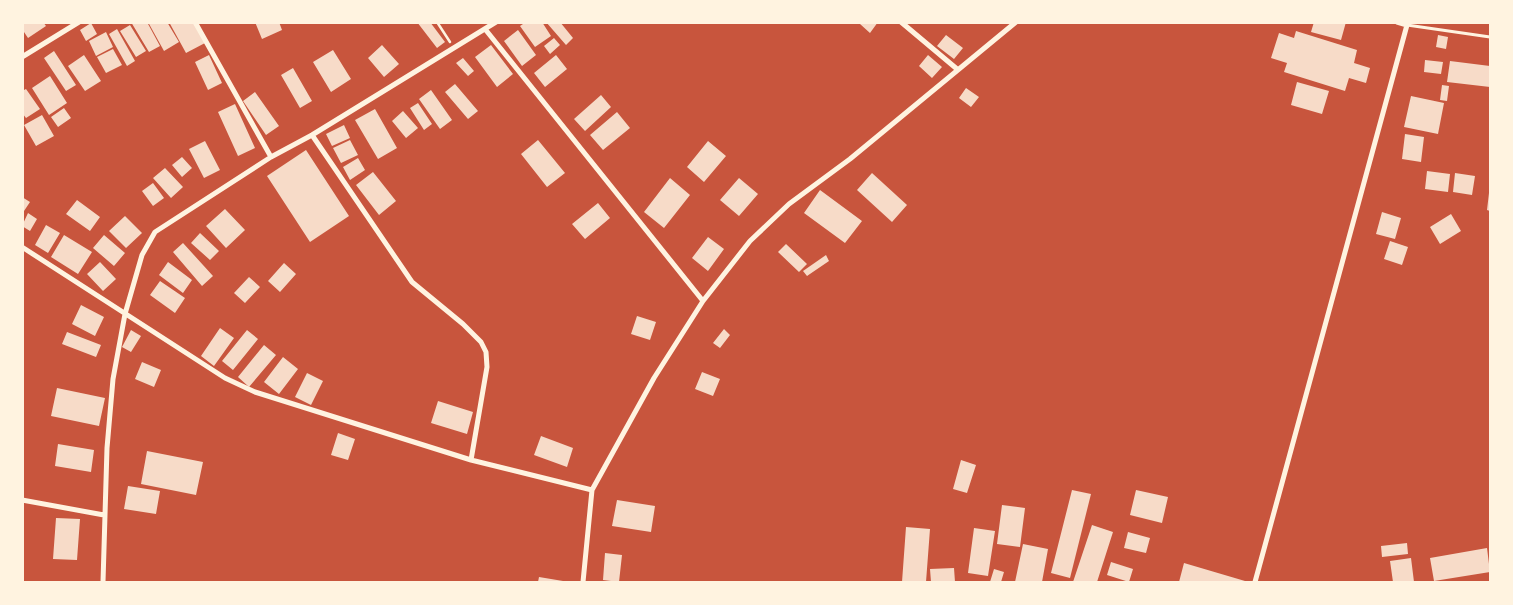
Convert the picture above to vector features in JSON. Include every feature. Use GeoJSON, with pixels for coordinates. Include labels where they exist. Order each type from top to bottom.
{"type":"FeatureCollection","features":[{"type":"Feature","properties":{"kind":"street"},"geometry":{"type":"LineString","coordinates":[[22,57],[80,22]]}},
{"type":"Feature","properties":{"kind":"street"},"geometry":{"type":"LineString","coordinates":[[195,22],[271,157]]}},
{"type":"Feature","properties":{"kind":"street"},"geometry":{"type":"LineString","coordinates":[[103,582],[104,515],[113,379],[125,314],[142,255],[155,232],[271,157],[312,135],[496,22]]}},
{"type":"Feature","properties":{"kind":"street"},"geometry":{"type":"LineString","coordinates":[[900,22],[957,69]]}},
{"type":"Feature","properties":{"kind":"street"},"geometry":{"type":"LineString","coordinates":[[583,582],[592,490],[654,378],[703,301],[750,241],[790,204],[850,159],[1016,22]]}},
{"type":"Feature","properties":{"kind":"street"},"geometry":{"type":"LineString","coordinates":[[1255,582],[1407,25],[1396,22]]}},
{"type":"Feature","properties":{"kind":"street"},"geometry":{"type":"LineString","coordinates":[[485,29],[703,301]]}},
{"type":"Feature","properties":{"kind":"street"},"geometry":{"type":"LineString","coordinates":[[312,135],[412,282],[463,324],[481,342],[486,352],[487,367],[471,460]]}},
{"type":"Feature","properties":{"kind":"street"},"geometry":{"type":"LineString","coordinates":[[22,247],[225,378],[255,392],[471,460],[592,490]]}},
{"type":"Feature","properties":{"kind":"street"},"geometry":{"type":"LineString","coordinates":[[22,500],[104,515]]}},
{"type":"Feature","properties":{"kind":"lane"},"geometry":{"type":"LineString","coordinates":[[1407,25],[1490,37]]}},
{"type":"Feature","properties":{"kind":"path"},"geometry":{"type":"LineString","coordinates":[[437,22],[454,47]]}},
{"type":"Feature","properties":{"kind":"building"},"geometry":{"type":"Polygon","coordinates":[[[22,22],[43,22],[46,26],[28,38],[22,29],[22,22]]]}},
{"type":"Feature","properties":{"kind":"building"},"geometry":{"type":"Polygon","coordinates":[[[131,22],[147,22],[160,46],[149,52],[131,22]]]}},
{"type":"Feature","properties":{"kind":"building"},"geometry":{"type":"Polygon","coordinates":[[[148,22],[167,22],[179,42],[164,51],[148,22]]]}},
{"type":"Feature","properties":{"kind":"building"},"geometry":{"type":"Polygon","coordinates":[[[169,22],[194,22],[205,43],[186,53],[169,22]]]}},
{"type":"Feature","properties":{"kind":"building"},"geometry":{"type":"Polygon","coordinates":[[[255,22],[279,22],[282,30],[262,39],[255,22]]]}},
{"type":"Feature","properties":{"kind":"building"},"geometry":{"type":"Polygon","coordinates":[[[417,22],[430,22],[445,42],[437,48],[417,22]]]}},
{"type":"Feature","properties":{"kind":"building"},"geometry":{"type":"Polygon","coordinates":[[[526,22],[542,22],[551,36],[535,47],[520,26],[526,22]]]}},
{"type":"Feature","properties":{"kind":"building"},"geometry":{"type":"Polygon","coordinates":[[[546,22],[560,22],[573,38],[566,45],[546,22]]]}},
{"type":"Feature","properties":{"kind":"building"},"geometry":{"type":"Polygon","coordinates":[[[862,22],[878,22],[870,33],[860,24],[862,22]]]}},
{"type":"Feature","properties":{"kind":"building"},"geometry":{"type":"Polygon","coordinates":[[[1314,22],[1346,22],[1341,40],[1311,32],[1314,22]]]}},
{"type":"Feature","properties":{"kind":"building"},"geometry":{"type":"Polygon","coordinates":[[[91,23],[97,34],[86,41],[80,30],[91,23]]]}},
{"type":"Feature","properties":{"kind":"building"},"geometry":{"type":"Polygon","coordinates":[[[130,25],[146,51],[136,57],[120,31],[130,25]]]}},
{"type":"Feature","properties":{"kind":"building"},"geometry":{"type":"Polygon","coordinates":[[[117,29],[135,61],[127,66],[109,34],[117,29]]]}},
{"type":"Feature","properties":{"kind":"building"},"geometry":{"type":"Polygon","coordinates":[[[518,30],[536,55],[522,66],[504,41],[518,30]]]}},
{"type":"Feature","properties":{"kind":"building"},"geometry":{"type":"Polygon","coordinates":[[[1296,31],[1357,50],[1354,63],[1370,68],[1366,83],[1349,78],[1345,91],[1284,72],[1287,63],[1271,58],[1279,33],[1294,38],[1296,31]]]}},
{"type":"Feature","properties":{"kind":"building"},"geometry":{"type":"Polygon","coordinates":[[[106,32],[113,47],[96,56],[89,41],[106,32]]]}},
{"type":"Feature","properties":{"kind":"building"},"geometry":{"type":"Polygon","coordinates":[[[946,35],[963,48],[954,59],[937,46],[946,35]]]}},
{"type":"Feature","properties":{"kind":"building"},"geometry":{"type":"Polygon","coordinates":[[[1438,35],[1448,37],[1446,49],[1436,47],[1438,35]]]}},
{"type":"Feature","properties":{"kind":"building"},"geometry":{"type":"Polygon","coordinates":[[[554,38],[560,45],[550,54],[544,46],[554,38]]]}},
{"type":"Feature","properties":{"kind":"building"},"geometry":{"type":"Polygon","coordinates":[[[382,45],[399,64],[384,77],[368,58],[382,45]]]}},
{"type":"Feature","properties":{"kind":"building"},"geometry":{"type":"Polygon","coordinates":[[[491,45],[513,74],[497,87],[475,57],[491,45]]]}},
{"type":"Feature","properties":{"kind":"building"},"geometry":{"type":"Polygon","coordinates":[[[113,49],[122,65],[106,73],[97,57],[113,49]]]}},
{"type":"Feature","properties":{"kind":"building"},"geometry":{"type":"Polygon","coordinates":[[[333,50],[351,79],[331,92],[313,62],[333,50]]]}},
{"type":"Feature","properties":{"kind":"building"},"geometry":{"type":"Polygon","coordinates":[[[54,51],[76,85],[66,91],[44,58],[54,51]]]}},
{"type":"Feature","properties":{"kind":"building"},"geometry":{"type":"Polygon","coordinates":[[[84,55],[101,81],[85,91],[68,66],[84,55]]]}},
{"type":"Feature","properties":{"kind":"building"},"geometry":{"type":"Polygon","coordinates":[[[209,55],[222,83],[208,90],[195,62],[209,55]]]}},
{"type":"Feature","properties":{"kind":"building"},"geometry":{"type":"Polygon","coordinates":[[[556,55],[567,69],[545,87],[534,73],[556,55]]]}},
{"type":"Feature","properties":{"kind":"building"},"geometry":{"type":"Polygon","coordinates":[[[928,55],[942,67],[932,78],[919,66],[928,55]]]}},
{"type":"Feature","properties":{"kind":"building"},"geometry":{"type":"Polygon","coordinates":[[[463,58],[474,71],[468,76],[456,63],[463,58]]]}},
{"type":"Feature","properties":{"kind":"building"},"geometry":{"type":"Polygon","coordinates":[[[1425,60],[1443,62],[1441,74],[1424,72],[1425,60]]]}},
{"type":"Feature","properties":{"kind":"building"},"geometry":{"type":"Polygon","coordinates":[[[1450,61],[1490,66],[1490,87],[1447,82],[1450,61]]]}},
{"type":"Feature","properties":{"kind":"building"},"geometry":{"type":"Polygon","coordinates":[[[293,68],[312,101],[300,108],[281,75],[293,68]]]}},
{"type":"Feature","properties":{"kind":"building"},"geometry":{"type":"Polygon","coordinates":[[[50,76],[67,103],[49,115],[32,88],[50,76]]]}},
{"type":"Feature","properties":{"kind":"building"},"geometry":{"type":"Polygon","coordinates":[[[1297,82],[1329,91],[1322,114],[1291,105],[1297,82]]]}},
{"type":"Feature","properties":{"kind":"building"},"geometry":{"type":"Polygon","coordinates":[[[455,84],[478,111],[468,119],[445,92],[455,84]]]}},
{"type":"Feature","properties":{"kind":"building"},"geometry":{"type":"Polygon","coordinates":[[[1442,85],[1449,86],[1447,101],[1440,100],[1442,85]]]}},
{"type":"Feature","properties":{"kind":"building"},"geometry":{"type":"Polygon","coordinates":[[[966,88],[979,97],[971,107],[959,98],[966,88]]]}},
{"type":"Feature","properties":{"kind":"building"},"geometry":{"type":"Polygon","coordinates":[[[26,89],[40,109],[26,118],[22,113],[22,91],[26,89]]]}},
{"type":"Feature","properties":{"kind":"building"},"geometry":{"type":"Polygon","coordinates":[[[431,90],[452,120],[440,129],[419,99],[431,90]]]}},
{"type":"Feature","properties":{"kind":"building"},"geometry":{"type":"Polygon","coordinates":[[[255,92],[279,126],[266,135],[243,101],[255,92]]]}},
{"type":"Feature","properties":{"kind":"building"},"geometry":{"type":"Polygon","coordinates":[[[601,95],[611,107],[585,131],[574,119],[601,95]]]}},
{"type":"Feature","properties":{"kind":"building"},"geometry":{"type":"Polygon","coordinates":[[[1411,96],[1444,103],[1438,134],[1404,127],[1411,96]]]}},
{"type":"Feature","properties":{"kind":"building"},"geometry":{"type":"Polygon","coordinates":[[[418,103],[432,124],[424,130],[410,108],[418,103]]]}},
{"type":"Feature","properties":{"kind":"building"},"geometry":{"type":"Polygon","coordinates":[[[235,104],[255,148],[238,156],[218,112],[235,104]]]}},
{"type":"Feature","properties":{"kind":"building"},"geometry":{"type":"Polygon","coordinates":[[[64,108],[71,118],[58,127],[51,117],[64,108]]]}},
{"type":"Feature","properties":{"kind":"building"},"geometry":{"type":"Polygon","coordinates":[[[375,109],[397,148],[378,159],[355,120],[375,109]]]}},
{"type":"Feature","properties":{"kind":"building"},"geometry":{"type":"Polygon","coordinates":[[[403,111],[418,128],[406,138],[392,121],[403,111]]]}},
{"type":"Feature","properties":{"kind":"building"},"geometry":{"type":"Polygon","coordinates":[[[617,112],[630,128],[603,150],[590,135],[617,112]]]}},
{"type":"Feature","properties":{"kind":"building"},"geometry":{"type":"Polygon","coordinates":[[[42,115],[54,136],[36,146],[24,125],[42,115]]]}},
{"type":"Feature","properties":{"kind":"building"},"geometry":{"type":"Polygon","coordinates":[[[344,125],[350,138],[332,146],[326,134],[344,125]]]}},
{"type":"Feature","properties":{"kind":"building"},"geometry":{"type":"Polygon","coordinates":[[[1405,134],[1424,137],[1421,162],[1402,159],[1405,134]]]}},
{"type":"Feature","properties":{"kind":"building"},"geometry":{"type":"Polygon","coordinates":[[[350,140],[358,155],[341,163],[333,148],[350,140]]]}},
{"type":"Feature","properties":{"kind":"building"},"geometry":{"type":"Polygon","coordinates":[[[538,140],[565,173],[547,187],[521,154],[538,140]]]}},
{"type":"Feature","properties":{"kind":"building"},"geometry":{"type":"Polygon","coordinates":[[[205,141],[220,170],[204,178],[189,149],[205,141]]]}},
{"type":"Feature","properties":{"kind":"building"},"geometry":{"type":"Polygon","coordinates":[[[708,141],[726,156],[704,182],[687,167],[708,141]]]}},
{"type":"Feature","properties":{"kind":"building"},"geometry":{"type":"Polygon","coordinates":[[[306,150],[349,216],[310,242],[267,176],[306,150]]]}},
{"type":"Feature","properties":{"kind":"building"},"geometry":{"type":"Polygon","coordinates":[[[182,157],[192,168],[182,177],[172,165],[182,157]]]}},
{"type":"Feature","properties":{"kind":"building"},"geometry":{"type":"Polygon","coordinates":[[[358,158],[365,170],[350,180],[343,167],[358,158]]]}},
{"type":"Feature","properties":{"kind":"building"},"geometry":{"type":"Polygon","coordinates":[[[165,168],[183,187],[171,198],[153,178],[165,168]]]}},
{"type":"Feature","properties":{"kind":"building"},"geometry":{"type":"Polygon","coordinates":[[[1427,171],[1450,174],[1448,192],[1425,189],[1427,171]]]}},
{"type":"Feature","properties":{"kind":"building"},"geometry":{"type":"Polygon","coordinates":[[[373,172],[396,201],[379,215],[356,185],[373,172]]]}},
{"type":"Feature","properties":{"kind":"building"},"geometry":{"type":"Polygon","coordinates":[[[872,173],[907,205],[892,222],[857,190],[872,173]]]}},
{"type":"Feature","properties":{"kind":"building"},"geometry":{"type":"Polygon","coordinates":[[[1455,173],[1475,176],[1472,195],[1453,192],[1455,173]]]}},
{"type":"Feature","properties":{"kind":"building"},"geometry":{"type":"Polygon","coordinates":[[[670,178],[690,195],[664,228],[644,212],[670,178]]]}},
{"type":"Feature","properties":{"kind":"building"},"geometry":{"type":"Polygon","coordinates":[[[739,178],[758,194],[739,216],[720,200],[739,178]]]}},
{"type":"Feature","properties":{"kind":"building"},"geometry":{"type":"Polygon","coordinates":[[[153,183],[164,198],[153,206],[142,191],[153,183]]]}},
{"type":"Feature","properties":{"kind":"building"},"geometry":{"type":"Polygon","coordinates":[[[820,190],[862,221],[845,243],[804,213],[820,190]]]}},
{"type":"Feature","properties":{"kind":"building"},"geometry":{"type":"Polygon","coordinates":[[[1490,193],[1490,211],[1487,210],[1490,193]]]}},
{"type":"Feature","properties":{"kind":"building"},"geometry":{"type":"Polygon","coordinates":[[[22,197],[30,202],[22,214],[22,197]]]}},
{"type":"Feature","properties":{"kind":"building"},"geometry":{"type":"Polygon","coordinates":[[[77,200],[100,217],[90,231],[66,214],[77,200]]]}},
{"type":"Feature","properties":{"kind":"building"},"geometry":{"type":"Polygon","coordinates":[[[598,203],[610,218],[585,239],[572,224],[598,203]]]}},
{"type":"Feature","properties":{"kind":"building"},"geometry":{"type":"Polygon","coordinates":[[[225,209],[245,230],[226,248],[206,226],[225,209]]]}},
{"type":"Feature","properties":{"kind":"building"},"geometry":{"type":"Polygon","coordinates":[[[1382,212],[1401,218],[1395,239],[1376,234],[1382,212]]]}},
{"type":"Feature","properties":{"kind":"building"},"geometry":{"type":"Polygon","coordinates":[[[28,213],[37,219],[30,231],[22,226],[28,213]]]}},
{"type":"Feature","properties":{"kind":"building"},"geometry":{"type":"Polygon","coordinates":[[[1451,214],[1461,231],[1440,244],[1430,227],[1451,214]]]}},
{"type":"Feature","properties":{"kind":"building"},"geometry":{"type":"Polygon","coordinates":[[[125,216],[142,233],[126,248],[109,231],[125,216]]]}},
{"type":"Feature","properties":{"kind":"building"},"geometry":{"type":"Polygon","coordinates":[[[46,225],[60,233],[48,253],[35,245],[46,225]]]}},
{"type":"Feature","properties":{"kind":"building"},"geometry":{"type":"Polygon","coordinates":[[[200,233],[219,251],[210,260],[191,243],[200,233]]]}},
{"type":"Feature","properties":{"kind":"building"},"geometry":{"type":"Polygon","coordinates":[[[64,235],[92,252],[78,274],[51,257],[64,235]]]}},
{"type":"Feature","properties":{"kind":"building"},"geometry":{"type":"Polygon","coordinates":[[[104,235],[125,253],[114,266],[93,248],[104,235]]]}},
{"type":"Feature","properties":{"kind":"building"},"geometry":{"type":"Polygon","coordinates":[[[708,237],[724,249],[708,271],[692,258],[708,237]]]}},
{"type":"Feature","properties":{"kind":"building"},"geometry":{"type":"Polygon","coordinates":[[[1390,241],[1408,247],[1402,265],[1384,259],[1390,241]]]}},
{"type":"Feature","properties":{"kind":"building"},"geometry":{"type":"Polygon","coordinates":[[[183,243],[213,276],[202,286],[173,252],[183,243]]]}},
{"type":"Feature","properties":{"kind":"building"},"geometry":{"type":"Polygon","coordinates":[[[786,244],[807,264],[799,272],[778,252],[786,244]]]}},
{"type":"Feature","properties":{"kind":"building"},"geometry":{"type":"Polygon","coordinates":[[[826,255],[829,261],[807,276],[803,271],[826,255]]]}},
{"type":"Feature","properties":{"kind":"building"},"geometry":{"type":"Polygon","coordinates":[[[100,262],[116,279],[103,291],[87,274],[100,262]]]}},
{"type":"Feature","properties":{"kind":"building"},"geometry":{"type":"Polygon","coordinates":[[[168,262],[192,280],[183,293],[159,275],[168,262]]]}},
{"type":"Feature","properties":{"kind":"building"},"geometry":{"type":"Polygon","coordinates":[[[284,263],[296,274],[280,292],[268,281],[284,263]]]}},
{"type":"Feature","properties":{"kind":"building"},"geometry":{"type":"Polygon","coordinates":[[[249,277],[260,287],[245,303],[234,293],[249,277]]]}},
{"type":"Feature","properties":{"kind":"building"},"geometry":{"type":"Polygon","coordinates":[[[160,281],[185,298],[175,313],[150,295],[160,281]]]}},
{"type":"Feature","properties":{"kind":"building"},"geometry":{"type":"Polygon","coordinates":[[[81,305],[104,317],[95,336],[72,324],[81,305]]]}},
{"type":"Feature","properties":{"kind":"building"},"geometry":{"type":"Polygon","coordinates":[[[637,316],[656,322],[650,340],[631,334],[637,316]]]}},
{"type":"Feature","properties":{"kind":"building"},"geometry":{"type":"Polygon","coordinates":[[[220,328],[234,338],[214,366],[201,356],[220,328]]]}},
{"type":"Feature","properties":{"kind":"building"},"geometry":{"type":"Polygon","coordinates":[[[724,329],[730,335],[720,348],[713,343],[724,329]]]}},
{"type":"Feature","properties":{"kind":"building"},"geometry":{"type":"Polygon","coordinates":[[[131,330],[141,336],[131,352],[122,347],[131,330]]]}},
{"type":"Feature","properties":{"kind":"building"},"geometry":{"type":"Polygon","coordinates":[[[247,330],[258,339],[233,370],[222,361],[247,330]]]}},
{"type":"Feature","properties":{"kind":"building"},"geometry":{"type":"Polygon","coordinates":[[[67,332],[101,345],[96,357],[62,344],[67,332]]]}},
{"type":"Feature","properties":{"kind":"building"},"geometry":{"type":"Polygon","coordinates":[[[264,345],[276,355],[249,387],[238,377],[264,345]]]}},
{"type":"Feature","properties":{"kind":"building"},"geometry":{"type":"Polygon","coordinates":[[[283,357],[298,369],[279,394],[264,382],[283,357]]]}},
{"type":"Feature","properties":{"kind":"building"},"geometry":{"type":"Polygon","coordinates":[[[142,362],[161,370],[154,387],[135,379],[142,362]]]}},
{"type":"Feature","properties":{"kind":"building"},"geometry":{"type":"Polygon","coordinates":[[[702,372],[720,379],[713,396],[695,389],[702,372]]]}},
{"type":"Feature","properties":{"kind":"building"},"geometry":{"type":"Polygon","coordinates":[[[307,373],[323,381],[311,405],[295,397],[307,373]]]}},
{"type":"Feature","properties":{"kind":"building"},"geometry":{"type":"Polygon","coordinates":[[[57,388],[105,398],[99,426],[51,416],[57,388]]]}},
{"type":"Feature","properties":{"kind":"building"},"geometry":{"type":"Polygon","coordinates":[[[438,401],[473,412],[467,434],[431,423],[438,401]]]}},
{"type":"Feature","properties":{"kind":"building"},"geometry":{"type":"Polygon","coordinates":[[[338,433],[355,439],[348,460],[331,455],[338,433]]]}},
{"type":"Feature","properties":{"kind":"building"},"geometry":{"type":"Polygon","coordinates":[[[541,436],[573,448],[567,467],[534,455],[541,436]]]}},
{"type":"Feature","properties":{"kind":"building"},"geometry":{"type":"Polygon","coordinates":[[[58,444],[94,450],[91,472],[55,466],[58,444]]]}},
{"type":"Feature","properties":{"kind":"building"},"geometry":{"type":"Polygon","coordinates":[[[147,451],[203,462],[196,495],[141,484],[147,451]]]}},
{"type":"Feature","properties":{"kind":"building"},"geometry":{"type":"Polygon","coordinates":[[[961,460],[976,465],[967,493],[953,489],[961,460]]]}},
{"type":"Feature","properties":{"kind":"building"},"geometry":{"type":"Polygon","coordinates":[[[128,486],[160,491],[156,514],[124,509],[128,486]]]}},
{"type":"Feature","properties":{"kind":"building"},"geometry":{"type":"Polygon","coordinates":[[[1072,490],[1091,494],[1070,578],[1051,573],[1072,490]]]}},
{"type":"Feature","properties":{"kind":"building"},"geometry":{"type":"Polygon","coordinates":[[[1136,490],[1168,497],[1162,523],[1130,515],[1136,490]]]}},
{"type":"Feature","properties":{"kind":"building"},"geometry":{"type":"Polygon","coordinates":[[[617,500],[655,506],[651,532],[612,526],[617,500]]]}},
{"type":"Feature","properties":{"kind":"building"},"geometry":{"type":"Polygon","coordinates":[[[1002,505],[1025,508],[1020,547],[997,544],[1002,505]]]}},
{"type":"Feature","properties":{"kind":"building"},"geometry":{"type":"Polygon","coordinates":[[[56,518],[80,519],[77,560],[53,559],[56,518]]]}},
{"type":"Feature","properties":{"kind":"building"},"geometry":{"type":"Polygon","coordinates":[[[1092,525],[1113,532],[1097,582],[1073,582],[1092,525]]]}},
{"type":"Feature","properties":{"kind":"building"},"geometry":{"type":"Polygon","coordinates":[[[906,527],[930,529],[926,582],[902,582],[906,527]]]}},
{"type":"Feature","properties":{"kind":"building"},"geometry":{"type":"Polygon","coordinates":[[[974,528],[995,531],[988,576],[968,573],[974,528]]]}},
{"type":"Feature","properties":{"kind":"building"},"geometry":{"type":"Polygon","coordinates":[[[1128,532],[1150,538],[1146,553],[1124,548],[1128,532]]]}},
{"type":"Feature","properties":{"kind":"building"},"geometry":{"type":"Polygon","coordinates":[[[1407,543],[1408,554],[1382,557],[1381,546],[1407,543]]]}},
{"type":"Feature","properties":{"kind":"building"},"geometry":{"type":"Polygon","coordinates":[[[1023,544],[1048,549],[1042,582],[1015,582],[1023,544]]]}},
{"type":"Feature","properties":{"kind":"building"},"geometry":{"type":"Polygon","coordinates":[[[1487,548],[1490,572],[1434,581],[1430,558],[1487,548]]]}},
{"type":"Feature","properties":{"kind":"building"},"geometry":{"type":"Polygon","coordinates":[[[605,553],[622,555],[619,582],[603,580],[605,553]]]}},
{"type":"Feature","properties":{"kind":"building"},"geometry":{"type":"Polygon","coordinates":[[[1411,558],[1414,582],[1393,582],[1390,561],[1411,558]]]}},
{"type":"Feature","properties":{"kind":"building"},"geometry":{"type":"Polygon","coordinates":[[[1111,562],[1133,569],[1129,582],[1107,575],[1111,562]]]}},
{"type":"Feature","properties":{"kind":"building"},"geometry":{"type":"Polygon","coordinates":[[[1184,563],[1245,581],[1245,582],[1179,582],[1184,563]]]}},
{"type":"Feature","properties":{"kind":"building"},"geometry":{"type":"Polygon","coordinates":[[[954,568],[955,582],[931,582],[930,569],[954,568]]]}},
{"type":"Feature","properties":{"kind":"building"},"geometry":{"type":"Polygon","coordinates":[[[994,569],[1004,572],[1001,582],[990,582],[994,569]]]}},
{"type":"Feature","properties":{"kind":"building"},"geometry":{"type":"Polygon","coordinates":[[[539,577],[563,581],[563,582],[538,582],[539,577]]]}}]}
